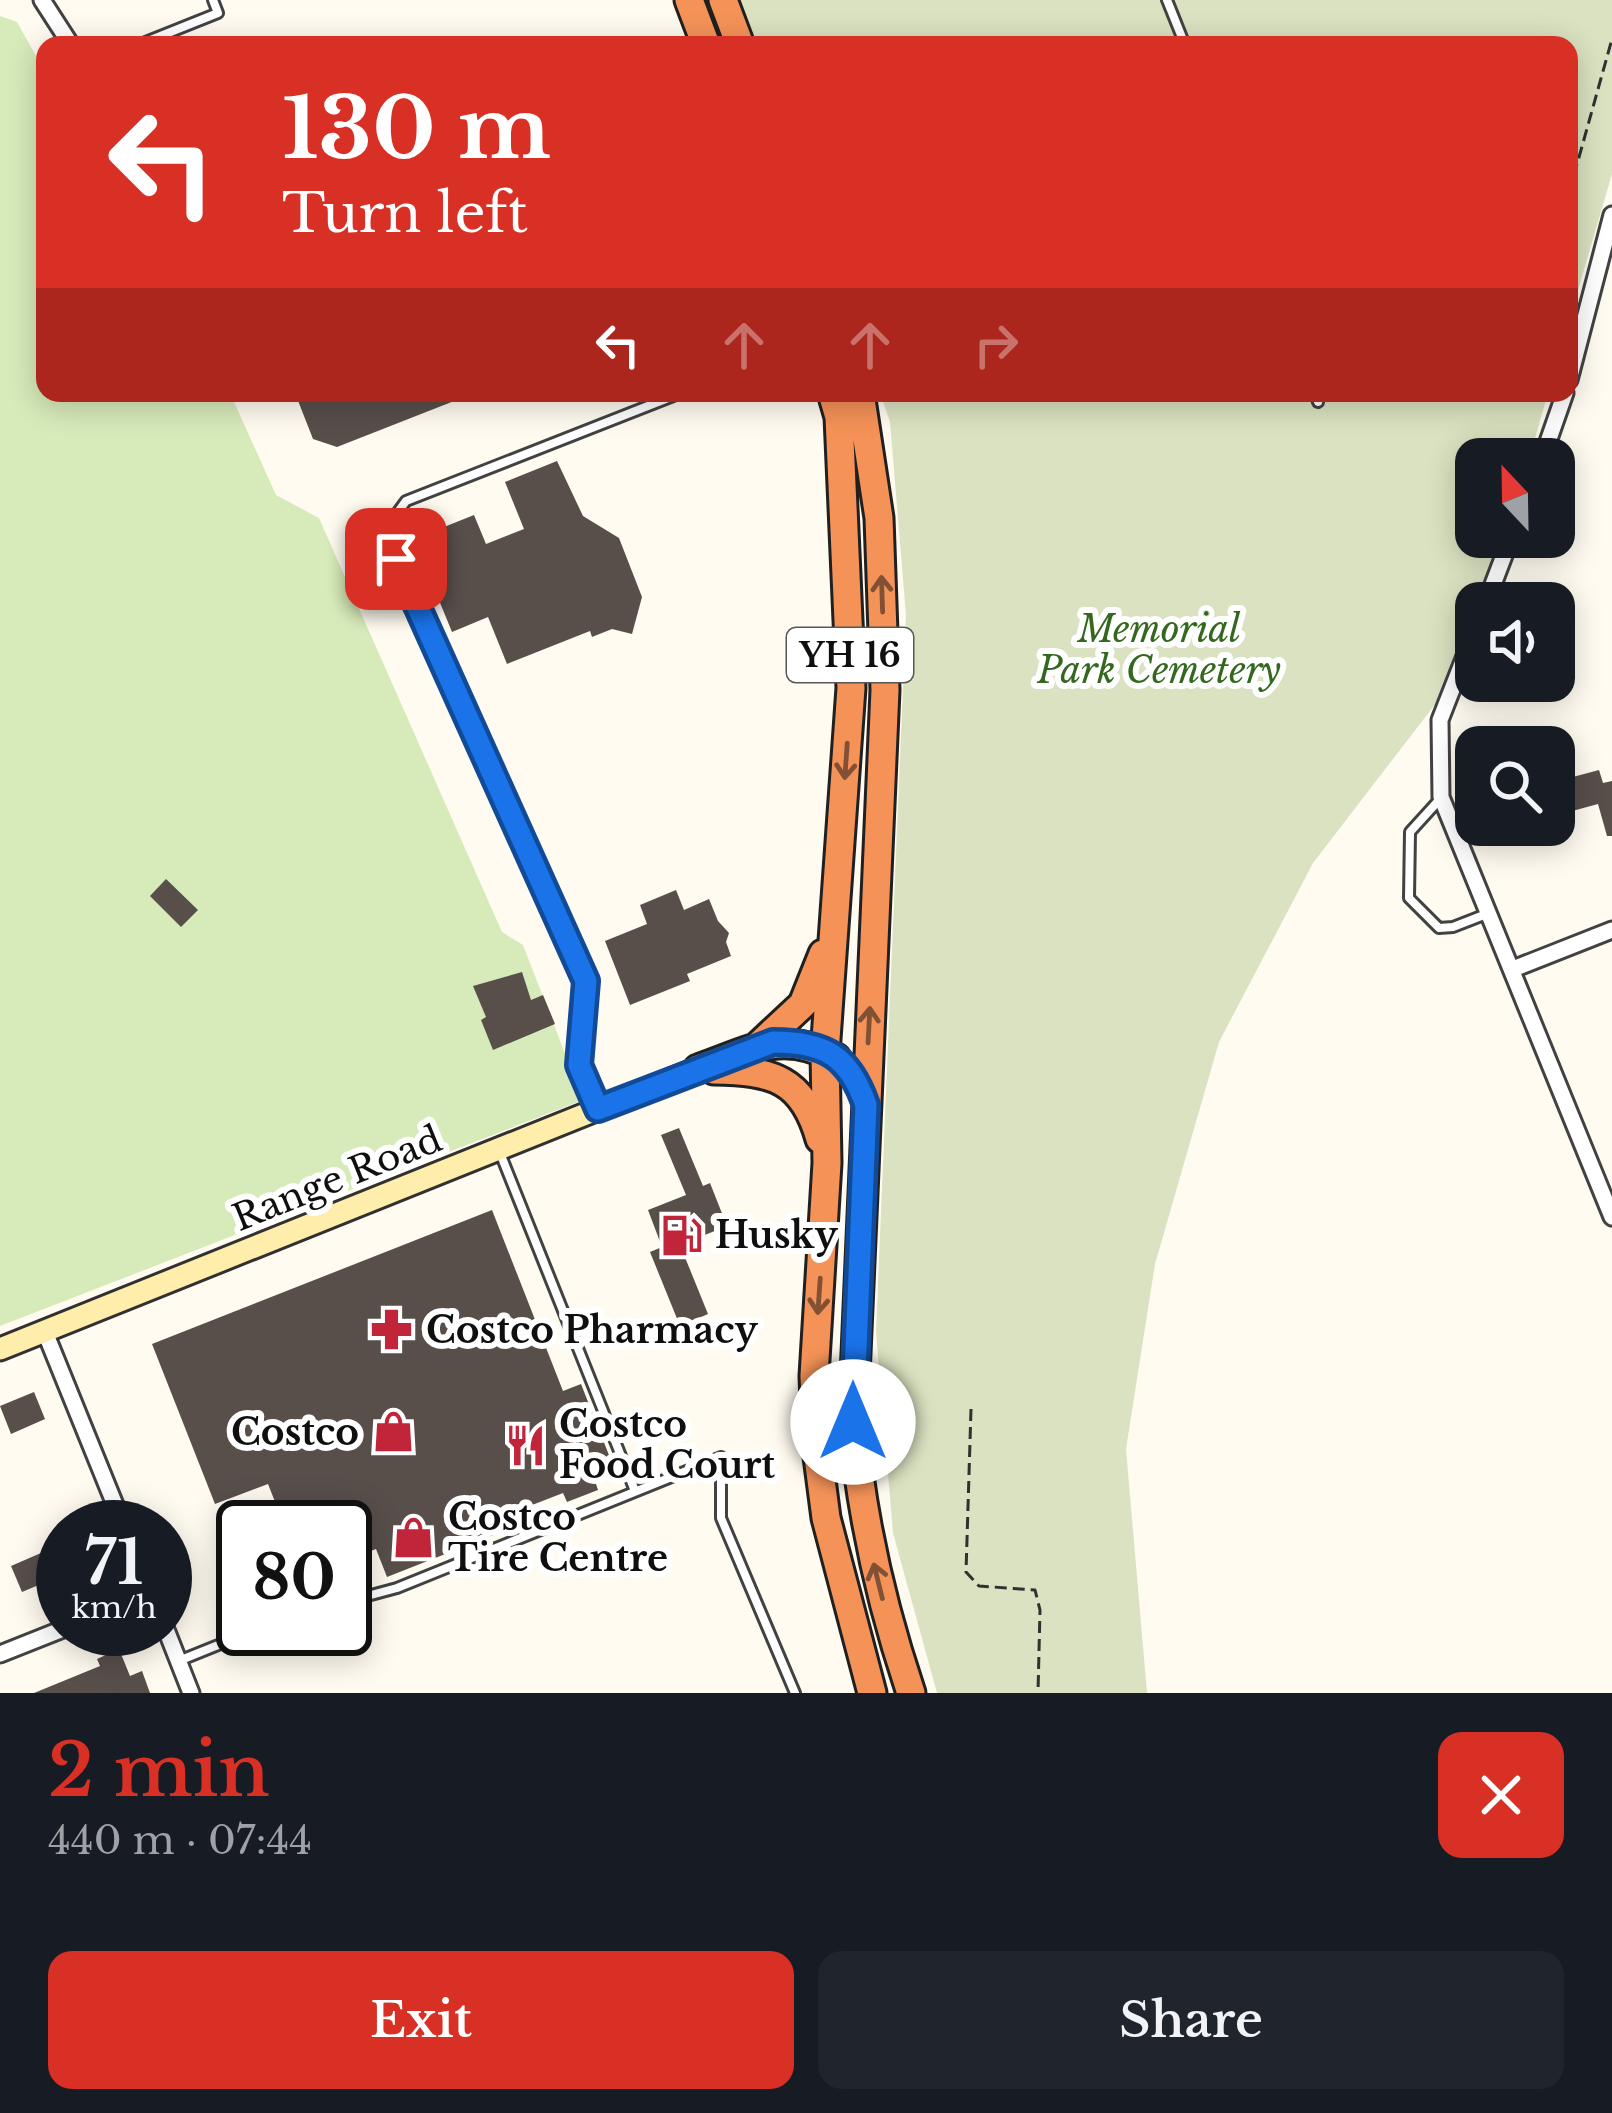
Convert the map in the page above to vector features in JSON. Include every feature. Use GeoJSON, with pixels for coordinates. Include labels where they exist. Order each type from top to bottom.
{"type":"FeatureCollection","features":[{"type":"Feature","properties":{"kind":"highway"},"geometry":{"type":"LineString","coordinates":[[689,0],[703,36]]}},
{"type":"Feature","properties":{"kind":"highway"},"geometry":{"type":"LineString","coordinates":[[723,0],[737,36]]}},
{"type":"Feature","properties":{"kind":"highway","name":"YH 16"},"geometry":{"type":"LineString","coordinates":[[861,402],[879,518],[885,690],[853,1422],[869,1543],[910,1693]]}},
{"type":"Feature","properties":{"kind":"highway","name":"YH 16"},"geometry":{"type":"LineString","coordinates":[[836,405],[851,688],[825,1053],[827,1163],[814,1376],[826,1518],[872,1693]]}},
{"type":"Feature","properties":{"kind":"highway"},"geometry":{"type":"LineString","coordinates":[[753,1050],[803,1004],[835,917]]}},
{"type":"Feature","properties":{"kind":"highway"},"geometry":{"type":"LineString","coordinates":[[698,1069],[773,1042],[803,1042],[854,1072],[866,1105]]}},
{"type":"Feature","properties":{"kind":"highway"},"geometry":{"type":"LineString","coordinates":[[698,1069],[757,1071],[793,1086],[813,1115],[827,1163]]}},
{"type":"Feature","properties":{"kind":"street"},"geometry":{"type":"LineString","coordinates":[[42,0],[65,36]]}},
{"type":"Feature","properties":{"kind":"street"},"geometry":{"type":"LineString","coordinates":[[1578,345],[1612,215]]}},
{"type":"Feature","properties":{"kind":"street"},"geometry":{"type":"LineString","coordinates":[[1549,438],[1562,402]]}},
{"type":"Feature","properties":{"kind":"street"},"geometry":{"type":"LineString","coordinates":[[1455,682],[1440,720],[1441,797],[1612,1217]]}},
{"type":"Feature","properties":{"kind":"street"},"geometry":{"type":"LineString","coordinates":[[1514,969],[1612,930]]}},
{"type":"Feature","properties":{"kind":"street","name":"Range Road"},"geometry":{"type":"LineString","coordinates":[[0,1349],[698,1069]]}},
{"type":"Feature","properties":{"kind":"street"},"geometry":{"type":"LineString","coordinates":[[45,1331],[113,1500]]}},
{"type":"Feature","properties":{"kind":"street"},"geometry":{"type":"LineString","coordinates":[[0,1654],[36,1640]]}},
{"type":"Feature","properties":{"kind":"street"},"geometry":{"type":"LineString","coordinates":[[176,1656],[191,1693]]}},
{"type":"Feature","properties":{"kind":"lane"},"geometry":{"type":"LineString","coordinates":[[160,36],[218,13],[213,0]]}},
{"type":"Feature","properties":{"kind":"lane"},"geometry":{"type":"LineString","coordinates":[[1168,0],[1182,36]]}},
{"type":"Feature","properties":{"kind":"lane"},"geometry":{"type":"LineString","coordinates":[[598,1109],[579,1065],[586,981],[396,559],[389,524],[406,502],[658,402]]}},
{"type":"Feature","properties":{"kind":"lane"},"geometry":{"type":"LineString","coordinates":[[1441,797],[1410,832],[1409,898],[1439,928],[1489,913]]}},
{"type":"Feature","properties":{"kind":"lane"},"geometry":{"type":"LineString","coordinates":[[498,1149],[635,1491]]}},
{"type":"Feature","properties":{"kind":"lane"},"geometry":{"type":"LineString","coordinates":[[372,1595],[721,1456],[722,1518],[795,1693]]}},
{"type":"Feature","properties":{"kind":"lane"},"geometry":{"type":"LineString","coordinates":[[178,1661],[216,1646]]}},
{"type":"Feature","properties":{"kind":"path"},"geometry":{"type":"LineString","coordinates":[[1578,162],[1612,39]]}},
{"type":"Feature","properties":{"kind":"path"},"geometry":{"type":"LineString","coordinates":[[971,1409],[966,1572],[979,1586],[1035,1590],[1040,1610],[1038,1693]]}},
{"type":"Feature","properties":{"kind":"green space"},"geometry":{"type":"Polygon","coordinates":[[[740,0],[1612,0],[1612,174],[1578,290],[1578,36],[754,36],[740,0]]]}},
{"type":"Feature","properties":{"kind":"green space"},"geometry":{"type":"Polygon","coordinates":[[[0,16],[17,22],[36,56],[36,402],[234,402],[276,495],[319,518],[502,932],[523,945],[583,1100],[0,1326],[0,16]]]}},
{"type":"Feature","properties":{"kind":"green space","name":"Memorial Park Cemetery"},"geometry":{"type":"Polygon","coordinates":[[[883,402],[1545,402],[1535,438],[1455,438],[1455,558],[1498,558],[1488,582],[1455,582],[1455,664],[1443,694],[1313,863],[1219,1042],[1155,1264],[1126,1449],[1147,1693],[937,1693],[893,1533],[876,1332],[906,615],[890,422],[883,402]]]}},
{"type":"Feature","properties":{"kind":"building"},"geometry":{"type":"Polygon","coordinates":[[[299,402],[452,402],[337,447],[313,439],[299,402]]]}},
{"type":"Feature","properties":{"kind":"building"},"geometry":{"type":"Polygon","coordinates":[[[557,461],[583,516],[619,538],[642,597],[632,634],[612,629],[592,637],[590,631],[507,664],[488,617],[452,632],[414,539],[474,515],[486,544],[524,529],[505,482],[557,461]]]}},
{"type":"Feature","properties":{"kind":"building"},"geometry":{"type":"Polygon","coordinates":[[[1599,770],[1603,783],[1612,781],[1612,836],[1607,836],[1598,804],[1575,810],[1575,776],[1599,770]]]}},
{"type":"Feature","properties":{"kind":"building"},"geometry":{"type":"Polygon","coordinates":[[[166,879],[198,910],[181,927],[150,896],[166,879]]]}},
{"type":"Feature","properties":{"kind":"building"},"geometry":{"type":"Polygon","coordinates":[[[676,890],[684,910],[709,899],[729,933],[726,942],[731,956],[687,974],[690,981],[630,1005],[605,941],[647,924],[640,905],[676,890]]]}},
{"type":"Feature","properties":{"kind":"building"},"geometry":{"type":"Polygon","coordinates":[[[522,972],[531,1000],[543,995],[555,1024],[493,1050],[473,986],[522,972]]]}},
{"type":"Feature","properties":{"kind":"building","name":"Husky"},"geometry":{"type":"Polygon","coordinates":[[[679,1128],[703,1186],[710,1183],[727,1226],[680,1245],[708,1314],[680,1326],[650,1252],[662,1247],[648,1210],[686,1195],[661,1135],[679,1128]]]}},
{"type":"Feature","properties":{"kind":"building","name":"Costco"},"geometry":{"type":"Polygon","coordinates":[[[492,1210],[563,1391],[581,1384],[616,1473],[595,1481],[598,1490],[567,1502],[563,1493],[509,1514],[514,1527],[387,1577],[376,1549],[372,1551],[372,1500],[274,1500],[268,1484],[215,1504],[152,1344],[492,1210]]]}},
{"type":"Feature","properties":{"kind":"building"},"geometry":{"type":"Polygon","coordinates":[[[34,1392],[45,1419],[11,1434],[0,1406],[34,1392]]]}},
{"type":"Feature","properties":{"kind":"building"},"geometry":{"type":"Polygon","coordinates":[[[36,1555],[36,1586],[22,1592],[11,1566],[36,1555]]]}},
{"type":"Feature","properties":{"kind":"building"},"geometry":{"type":"Polygon","coordinates":[[[122,1656],[130,1676],[142,1671],[150,1693],[34,1693],[100,1666],[97,1659],[122,1656]]]}},
{"type":"Feature","properties":{"kind":"place","name":"Husky"},"geometry":{"type":"Point","coordinates":[681,1235]}},
{"type":"Feature","properties":{"kind":"place","name":"Costco Pharmacy"},"geometry":{"type":"Point","coordinates":[392,1330]}},
{"type":"Feature","properties":{"kind":"place","name":"Costco"},"geometry":{"type":"Point","coordinates":[393,1432]}},
{"type":"Feature","properties":{"kind":"place","name":"Costco Food Court"},"geometry":{"type":"Point","coordinates":[525,1445]}},
{"type":"Feature","properties":{"kind":"place","name":"Costco Tire Centre"},"geometry":{"type":"Point","coordinates":[414,1538]}},
{"type":"Feature","properties":{"kind":"route"},"geometry":{"type":"LineString","coordinates":[[396,559],[586,981],[579,1065],[598,1109],[773,1042],[803,1042],[854,1072],[866,1105],[853,1422]]}}]}
